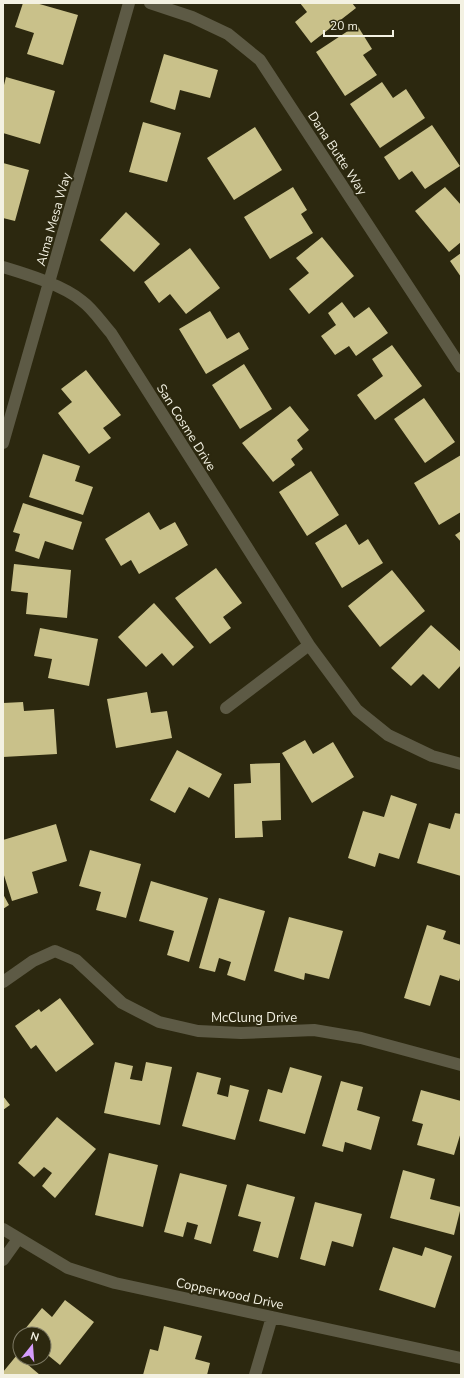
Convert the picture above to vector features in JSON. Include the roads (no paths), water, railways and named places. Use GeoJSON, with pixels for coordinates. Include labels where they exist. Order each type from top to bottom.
{"type":"FeatureCollection","features":[{"type":"Feature","properties":{"kind":"street","name":"Alma Mesa Way"},"geometry":{"type":"LineString","coordinates":[[3,443],[129,3]]}},
{"type":"Feature","properties":{"kind":"street","name":"Dana Butte Way"},"geometry":{"type":"LineString","coordinates":[[150,3],[192,17],[228,34],[260,60],[461,367]]}},
{"type":"Feature","properties":{"kind":"street","name":"San Cosme Drive"},"geometry":{"type":"LineString","coordinates":[[3,267],[24,273],[49,283],[83,301],[111,333],[309,645],[357,710],[388,735],[432,756],[461,764]]}},
{"type":"Feature","properties":{"kind":"street"},"geometry":{"type":"LineString","coordinates":[[226,708],[309,645]]}},
{"type":"Feature","properties":{"kind":"street","name":"McClung Drive"},"geometry":{"type":"LineString","coordinates":[[3,982],[33,961],[56,951],[76,960],[122,1003],[159,1022],[198,1030],[241,1033],[314,1030],[361,1038],[461,1065]]}},
{"type":"Feature","properties":{"kind":"street","name":"Copperwood Drive"},"geometry":{"type":"LineString","coordinates":[[3,1229],[68,1268],[115,1283],[461,1358]]}},
{"type":"Feature","properties":{"kind":"street"},"geometry":{"type":"LineString","coordinates":[[3,1260],[18,1239]]}},
{"type":"Feature","properties":{"kind":"street"},"geometry":{"type":"LineString","coordinates":[[256,1375],[272,1316]]}}]}
